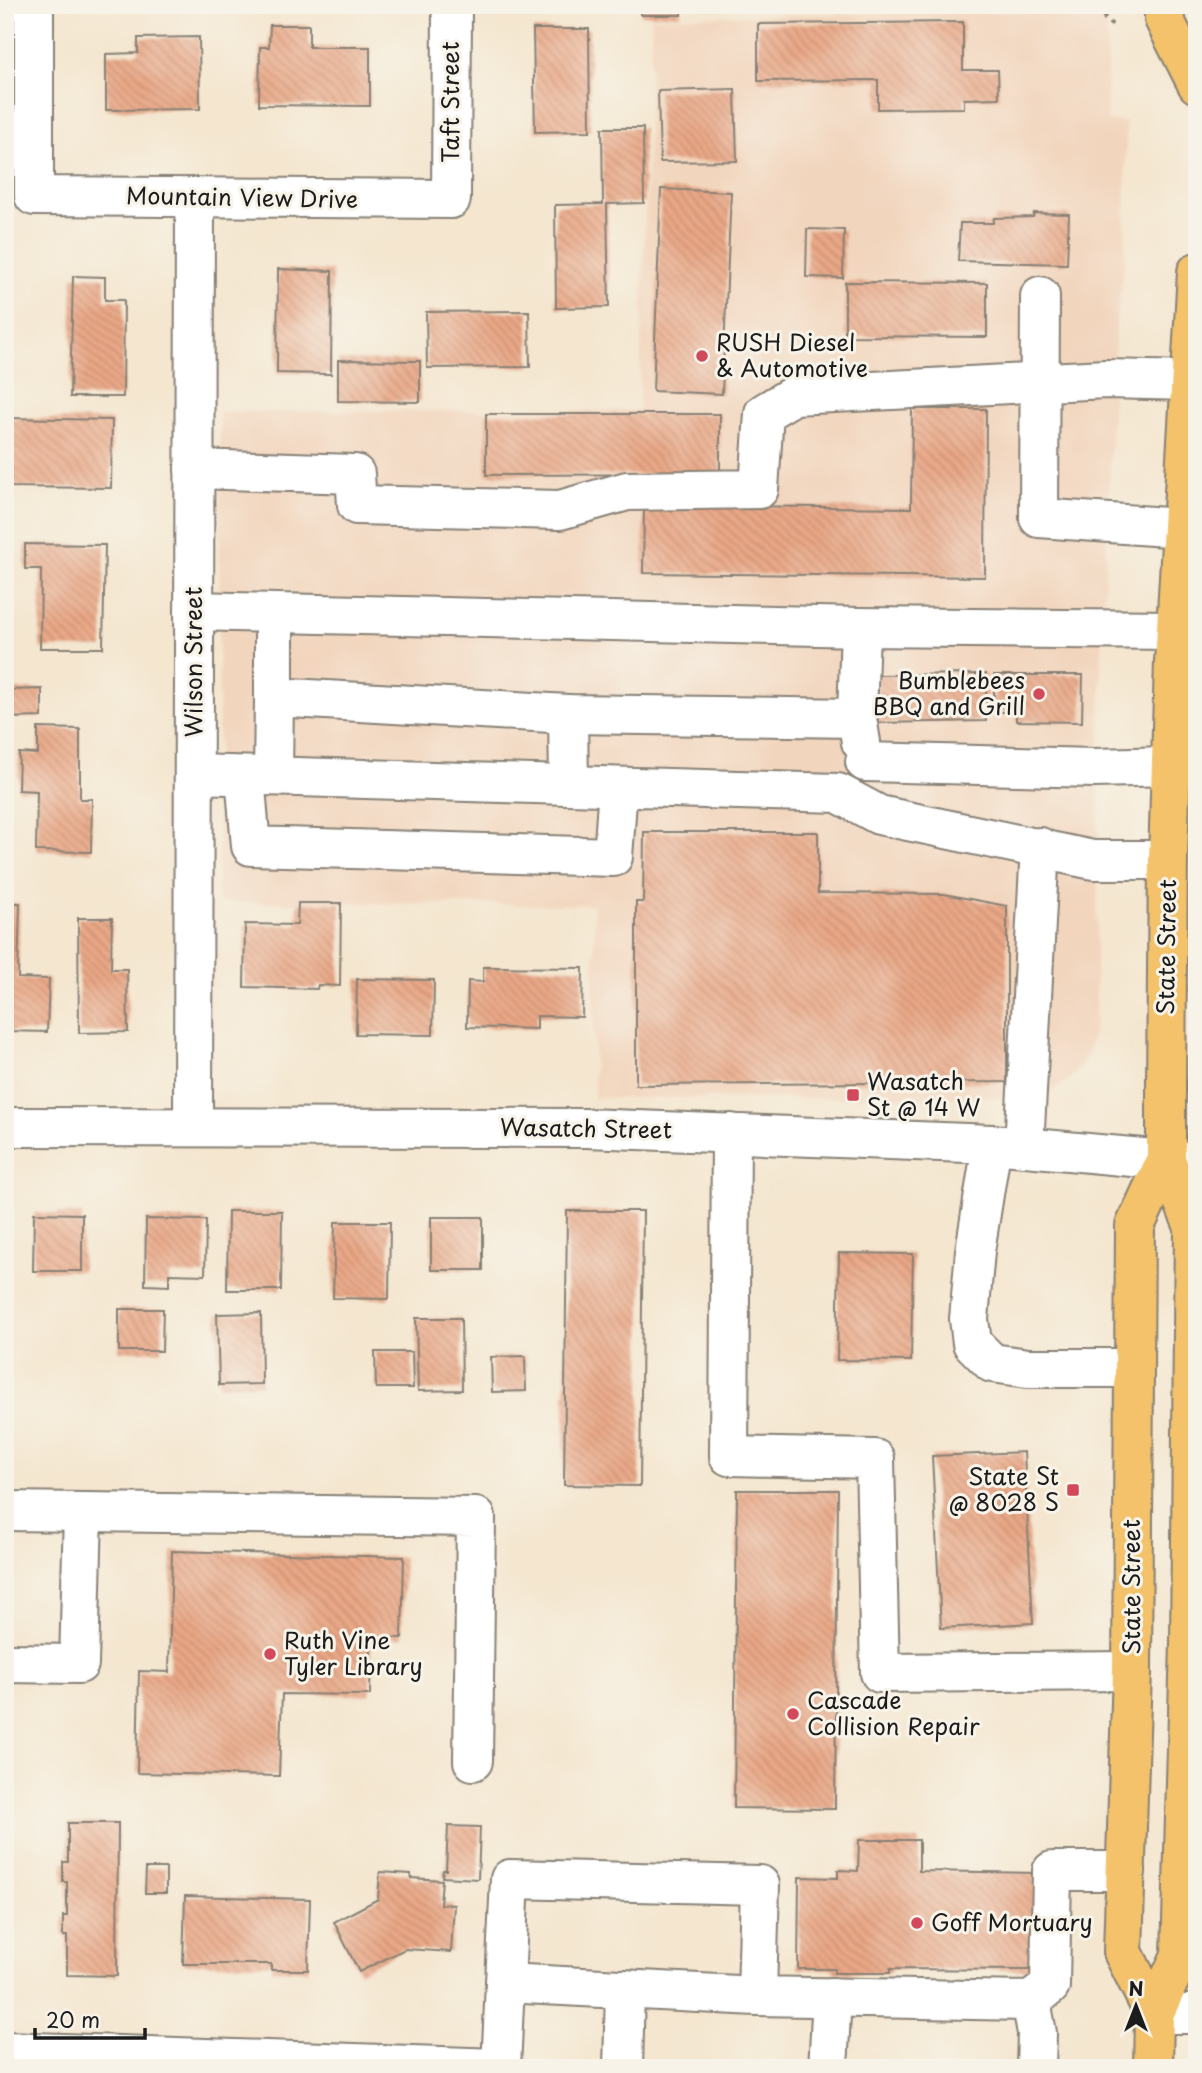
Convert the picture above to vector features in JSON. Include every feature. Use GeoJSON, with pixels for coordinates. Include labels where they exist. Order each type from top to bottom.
{"type":"FeatureCollection","features":[{"type":"Feature","properties":{"kind":"main road"},"geometry":{"type":"LineString","coordinates":[[1164,5],[1164,19],[1197,84]]}},
{"type":"Feature","properties":{"kind":"main road","name":"State Street"},"geometry":{"type":"LineString","coordinates":[[1153,2068],[1154,2014],[1181,1955],[1193,1710],[1194,1227],[1182,1161],[1168,860],[1171,766],[1183,652],[1181,528],[1197,272]]}},
{"type":"Feature","properties":{"kind":"main road","name":"State Street"},"geometry":{"type":"LineString","coordinates":[[1154,2014],[1123,1952],[1132,1671],[1135,1226],[1182,1161]]}},
{"type":"Feature","properties":{"kind":"street","name":"Mountain View Drive"},"geometry":{"type":"LineString","coordinates":[[34,5],[34,196],[451,200]]}},
{"type":"Feature","properties":{"kind":"street","name":"Taft Street"},"geometry":{"type":"LineString","coordinates":[[451,200],[452,5]]}},
{"type":"Feature","properties":{"kind":"street","name":"Wilson Street"},"geometry":{"type":"LineString","coordinates":[[193,1127],[195,197]]}},
{"type":"Feature","properties":{"kind":"street"},"geometry":{"type":"LineString","coordinates":[[1040,296],[1039,518],[1181,528]]}},
{"type":"Feature","properties":{"kind":"street"},"geometry":{"type":"LineString","coordinates":[[194,469],[355,474],[357,505],[560,510],[627,491],[759,489],[764,413],[794,395],[1106,379],[1192,381]]}},
{"type":"Feature","properties":{"kind":"street"},"geometry":{"type":"LineString","coordinates":[[194,611],[860,626],[1183,652]]}},
{"type":"Feature","properties":{"kind":"street"},"geometry":{"type":"LineString","coordinates":[[274,612],[274,697],[259,776],[251,846],[613,856],[618,787]]}},
{"type":"Feature","properties":{"kind":"street"},"geometry":{"type":"LineString","coordinates":[[860,626],[857,718],[865,762]]}},
{"type":"Feature","properties":{"kind":"street"},"geometry":{"type":"LineString","coordinates":[[274,697],[568,713],[857,718]]}},
{"type":"Feature","properties":{"kind":"street"},"geometry":{"type":"LineString","coordinates":[[568,713],[569,785]]}},
{"type":"Feature","properties":{"kind":"street"},"geometry":{"type":"LineString","coordinates":[[865,762],[1094,768],[1171,766]]}},
{"type":"Feature","properties":{"kind":"street"},"geometry":{"type":"LineString","coordinates":[[838,793],[865,762]]}},
{"type":"Feature","properties":{"kind":"street"},"geometry":{"type":"LineString","coordinates":[[194,774],[838,793],[879,815],[1093,860],[1168,860]]}},
{"type":"Feature","properties":{"kind":"street"},"geometry":{"type":"LineString","coordinates":[[1040,847],[1008,1146],[975,1251],[969,1320],[972,1343],[992,1363],[1028,1368],[1134,1368]]}},
{"type":"Feature","properties":{"kind":"street","name":"Wasatch Street"},"geometry":{"type":"LineString","coordinates":[[5,1127],[586,1128],[1008,1146],[1182,1161]]}},
{"type":"Feature","properties":{"kind":"street"},"geometry":{"type":"LineString","coordinates":[[731,1133],[729,1456],[875,1459],[880,1673],[1132,1671]]}},
{"type":"Feature","properties":{"kind":"street"},"geometry":{"type":"LineString","coordinates":[[5,1511],[476,1517],[473,1761]]}},
{"type":"Feature","properties":{"kind":"street"},"geometry":{"type":"LineString","coordinates":[[5,1663],[79,1664],[83,1512]]}},
{"type":"Feature","properties":{"kind":"street"},"geometry":{"type":"LineString","coordinates":[[505,1983],[757,1996],[1031,2001],[1050,1986],[1052,1871],[1126,1871]]}},
{"type":"Feature","properties":{"kind":"street"},"geometry":{"type":"LineString","coordinates":[[5,2051],[500,2068],[510,1879],[760,1885],[757,1996]]}},
{"type":"Feature","properties":{"kind":"street"},"geometry":{"type":"LineString","coordinates":[[623,2068],[625,1989]]}},
{"type":"Feature","properties":{"kind":"street"},"geometry":{"type":"LineString","coordinates":[[828,2068],[832,1997]]}},
{"type":"Feature","properties":{"kind":"street"},"geometry":{"type":"LineString","coordinates":[[1031,2001],[1037,2033],[1036,2068]]}},
{"type":"Feature","properties":{"kind":"street"},"geometry":{"type":"LineString","coordinates":[[1154,2014],[1197,2014]]}},
{"type":"Feature","properties":{"kind":"path"},"geometry":{"type":"LineString","coordinates":[[1101,5],[1105,19],[1112,26]]}},
{"type":"Feature","properties":{"kind":"shaded area"},"geometry":{"type":"Polygon","coordinates":[[[1107,11],[1107,121],[1126,122],[1125,258],[1116,321],[1101,672],[1095,1023],[1088,1053],[1075,1074],[1058,1088],[1032,1098],[594,1098],[594,905],[218,902],[220,412],[639,410],[652,17],[1107,11]]]}},
{"type":"Feature","properties":{"kind":"building"},"geometry":{"type":"Polygon","coordinates":[[[641,5],[681,5],[681,15],[641,15],[641,5]]]}},
{"type":"Feature","properties":{"kind":"building"},"geometry":{"type":"Polygon","coordinates":[[[963,22],[963,70],[998,70],[999,98],[964,99],[964,108],[878,109],[878,80],[758,81],[758,24],[963,22]]]}},
{"type":"Feature","properties":{"kind":"building"},"geometry":{"type":"Polygon","coordinates":[[[270,25],[309,25],[309,47],[370,47],[370,106],[259,105],[260,47],[269,47],[270,25]]]}},
{"type":"Feature","properties":{"kind":"building"},"geometry":{"type":"Polygon","coordinates":[[[533,29],[589,29],[590,131],[535,132],[533,29]]]}},
{"type":"Feature","properties":{"kind":"building"},"geometry":{"type":"Polygon","coordinates":[[[199,37],[200,109],[106,110],[106,54],[138,53],[138,38],[199,37]]]}},
{"type":"Feature","properties":{"kind":"building"},"geometry":{"type":"Polygon","coordinates":[[[735,89],[737,161],[660,162],[658,91],[735,89]]]}},
{"type":"Feature","properties":{"kind":"building"},"geometry":{"type":"Polygon","coordinates":[[[602,128],[643,128],[644,203],[607,204],[609,307],[556,308],[555,205],[603,204],[602,128]]]}},
{"type":"Feature","properties":{"kind":"building"},"geometry":{"type":"Polygon","coordinates":[[[661,189],[731,192],[722,394],[653,391],[661,189]]]}},
{"type":"Feature","properties":{"kind":"building"},"geometry":{"type":"Polygon","coordinates":[[[1034,213],[1069,214],[1067,264],[958,261],[960,223],[993,223],[994,218],[1033,217],[1034,213]]]}},
{"type":"Feature","properties":{"kind":"building"},"geometry":{"type":"Polygon","coordinates":[[[807,229],[844,230],[843,278],[806,277],[807,229]]]}},
{"type":"Feature","properties":{"kind":"building"},"geometry":{"type":"Polygon","coordinates":[[[278,269],[332,271],[331,374],[277,373],[278,269]]]}},
{"type":"Feature","properties":{"kind":"building"},"geometry":{"type":"Polygon","coordinates":[[[73,276],[105,277],[105,300],[124,300],[123,397],[70,397],[73,276]]]}},
{"type":"Feature","properties":{"kind":"building"},"geometry":{"type":"Polygon","coordinates":[[[845,282],[987,283],[987,337],[845,336],[845,282]]]}},
{"type":"Feature","properties":{"kind":"building"},"geometry":{"type":"Polygon","coordinates":[[[529,311],[530,367],[427,368],[426,312],[529,311]]]}},
{"type":"Feature","properties":{"kind":"building"},"geometry":{"type":"Polygon","coordinates":[[[338,360],[420,361],[420,402],[338,401],[338,360]]]}},
{"type":"Feature","properties":{"kind":"building"},"geometry":{"type":"Polygon","coordinates":[[[912,409],[986,409],[985,577],[643,573],[644,505],[911,508],[912,409]]]}},
{"type":"Feature","properties":{"kind":"building"},"geometry":{"type":"Polygon","coordinates":[[[486,414],[720,414],[720,474],[486,475],[486,414]]]}},
{"type":"Feature","properties":{"kind":"building"},"geometry":{"type":"Polygon","coordinates":[[[5,418],[112,420],[111,488],[5,487],[5,418]]]}},
{"type":"Feature","properties":{"kind":"building"},"geometry":{"type":"Polygon","coordinates":[[[25,544],[105,545],[103,648],[40,648],[41,569],[25,569],[25,544]]]}},
{"type":"Feature","properties":{"kind":"building"},"geometry":{"type":"Polygon","coordinates":[[[986,674],[986,721],[878,723],[878,675],[986,674]]]}},
{"type":"Feature","properties":{"kind":"building","name":"Bumblebees BBQ and Grill"},"geometry":{"type":"Polygon","coordinates":[[[994,675],[1083,675],[1082,722],[1016,721],[1016,712],[994,712],[994,675]]]}},
{"type":"Feature","properties":{"kind":"building"},"geometry":{"type":"Polygon","coordinates":[[[42,689],[42,717],[5,718],[5,690],[42,689]]]}},
{"type":"Feature","properties":{"kind":"building"},"geometry":{"type":"Polygon","coordinates":[[[38,728],[80,729],[80,799],[92,799],[91,852],[36,851],[37,791],[18,790],[19,753],[38,754],[38,728]]]}},
{"type":"Feature","properties":{"kind":"building"},"geometry":{"type":"Polygon","coordinates":[[[644,832],[818,832],[818,893],[944,894],[1007,906],[1007,1082],[636,1085],[636,902],[643,902],[644,832]]]}},
{"type":"Feature","properties":{"kind":"building"},"geometry":{"type":"Polygon","coordinates":[[[5,903],[20,903],[18,978],[49,979],[47,1032],[5,1031],[5,903]]]}},
{"type":"Feature","properties":{"kind":"building"},"geometry":{"type":"Polygon","coordinates":[[[298,903],[341,903],[340,986],[318,985],[317,989],[244,987],[245,924],[297,925],[298,903]]]}},
{"type":"Feature","properties":{"kind":"building"},"geometry":{"type":"Polygon","coordinates":[[[78,918],[112,918],[111,969],[127,969],[128,1032],[79,1033],[78,918]]]}},
{"type":"Feature","properties":{"kind":"building"},"geometry":{"type":"Polygon","coordinates":[[[483,967],[583,968],[582,1017],[537,1016],[537,1029],[467,1027],[468,981],[483,982],[483,967]]]}},
{"type":"Feature","properties":{"kind":"building"},"geometry":{"type":"Polygon","coordinates":[[[357,979],[434,980],[433,1035],[356,1034],[357,979]]]}},
{"type":"Feature","properties":{"kind":"building"},"geometry":{"type":"Polygon","coordinates":[[[228,1211],[282,1211],[281,1290],[227,1290],[228,1211]]]}},
{"type":"Feature","properties":{"kind":"building"},"geometry":{"type":"Polygon","coordinates":[[[567,1211],[643,1211],[640,1486],[564,1485],[567,1211]]]}},
{"type":"Feature","properties":{"kind":"building"},"geometry":{"type":"Polygon","coordinates":[[[34,1213],[82,1214],[82,1271],[33,1271],[34,1213]]]}},
{"type":"Feature","properties":{"kind":"building"},"geometry":{"type":"Polygon","coordinates":[[[431,1217],[483,1217],[483,1270],[431,1270],[431,1217]]]}},
{"type":"Feature","properties":{"kind":"building"},"geometry":{"type":"Polygon","coordinates":[[[146,1219],[206,1220],[205,1275],[169,1274],[169,1286],[145,1285],[146,1219]]]}},
{"type":"Feature","properties":{"kind":"building"},"geometry":{"type":"Polygon","coordinates":[[[335,1222],[390,1222],[389,1299],[333,1298],[335,1222]]]}},
{"type":"Feature","properties":{"kind":"building"},"geometry":{"type":"Polygon","coordinates":[[[839,1253],[913,1254],[911,1361],[837,1360],[839,1253]]]}},
{"type":"Feature","properties":{"kind":"building"},"geometry":{"type":"Polygon","coordinates":[[[119,1309],[163,1309],[162,1351],[119,1351],[119,1309]]]}},
{"type":"Feature","properties":{"kind":"building"},"geometry":{"type":"Polygon","coordinates":[[[261,1313],[262,1384],[219,1385],[217,1314],[261,1313]]]}},
{"type":"Feature","properties":{"kind":"building"},"geometry":{"type":"Polygon","coordinates":[[[416,1318],[461,1318],[462,1390],[418,1391],[416,1318]]]}},
{"type":"Feature","properties":{"kind":"building"},"geometry":{"type":"Polygon","coordinates":[[[375,1352],[412,1352],[413,1388],[376,1388],[375,1352]]]}},
{"type":"Feature","properties":{"kind":"building"},"geometry":{"type":"Polygon","coordinates":[[[525,1356],[526,1391],[492,1392],[491,1357],[525,1356]]]}},
{"type":"Feature","properties":{"kind":"building"},"geometry":{"type":"Polygon","coordinates":[[[1024,1452],[1033,1623],[941,1628],[932,1456],[1024,1452]]]}},
{"type":"Feature","properties":{"kind":"building"},"geometry":{"type":"Polygon","coordinates":[[[737,1490],[838,1490],[835,1809],[734,1808],[737,1490]]]}},
{"type":"Feature","properties":{"kind":"building","name":"Ruth Vine Tyler Library"},"geometry":{"type":"Polygon","coordinates":[[[172,1551],[404,1557],[402,1638],[371,1637],[370,1695],[282,1694],[279,1776],[137,1773],[139,1671],[169,1672],[172,1551]]]}},
{"type":"Feature","properties":{"kind":"building"},"geometry":{"type":"Polygon","coordinates":[[[68,1823],[118,1823],[117,1976],[67,1975],[67,1936],[63,1936],[63,1916],[67,1916],[67,1882],[63,1882],[63,1862],[68,1862],[68,1823]]]}},
{"type":"Feature","properties":{"kind":"building"},"geometry":{"type":"Polygon","coordinates":[[[448,1826],[480,1827],[478,1879],[442,1877],[443,1870],[446,1870],[448,1826]]]}},
{"type":"Feature","properties":{"kind":"building","name":"Goff Mortuary"},"geometry":{"type":"Polygon","coordinates":[[[859,1840],[919,1840],[919,1871],[1036,1873],[1035,1970],[890,1969],[890,1973],[834,1973],[834,1969],[798,1969],[799,1877],[838,1878],[838,1870],[858,1871],[859,1840]]]}},
{"type":"Feature","properties":{"kind":"building"},"geometry":{"type":"Polygon","coordinates":[[[146,1868],[166,1868],[166,1893],[145,1893],[146,1868]]]}},
{"type":"Feature","properties":{"kind":"building"},"geometry":{"type":"Polygon","coordinates":[[[380,1872],[442,1880],[440,1904],[454,1905],[451,1952],[405,1949],[359,1972],[334,1922],[378,1899],[380,1872]]]}},
{"type":"Feature","properties":{"kind":"building"},"geometry":{"type":"Polygon","coordinates":[[[185,1896],[310,1899],[308,1970],[271,1970],[271,1964],[183,1964],[185,1896]]]}},
{"type":"Feature","properties":{"kind":"place","name":"RUSH Diesel & Automotive"},"geometry":{"type":"Point","coordinates":[702,356]}},
{"type":"Feature","properties":{"kind":"place","name":"Bumblebees BBQ and Grill"},"geometry":{"type":"Point","coordinates":[1039,694]}},
{"type":"Feature","properties":{"kind":"place","name":"Wasatch St @ 14 W"},"geometry":{"type":"Point","coordinates":[853,1095]}},
{"type":"Feature","properties":{"kind":"place","name":"State St @ 8028 S"},"geometry":{"type":"Point","coordinates":[1073,1490]}},
{"type":"Feature","properties":{"kind":"place","name":"Ruth Vine Tyler Library"},"geometry":{"type":"Point","coordinates":[270,1654]}},
{"type":"Feature","properties":{"kind":"place","name":"Cascade Collision Repair"},"geometry":{"type":"Point","coordinates":[793,1714]}},
{"type":"Feature","properties":{"kind":"place","name":"Goff Mortuary"},"geometry":{"type":"Point","coordinates":[917,1923]}}]}
